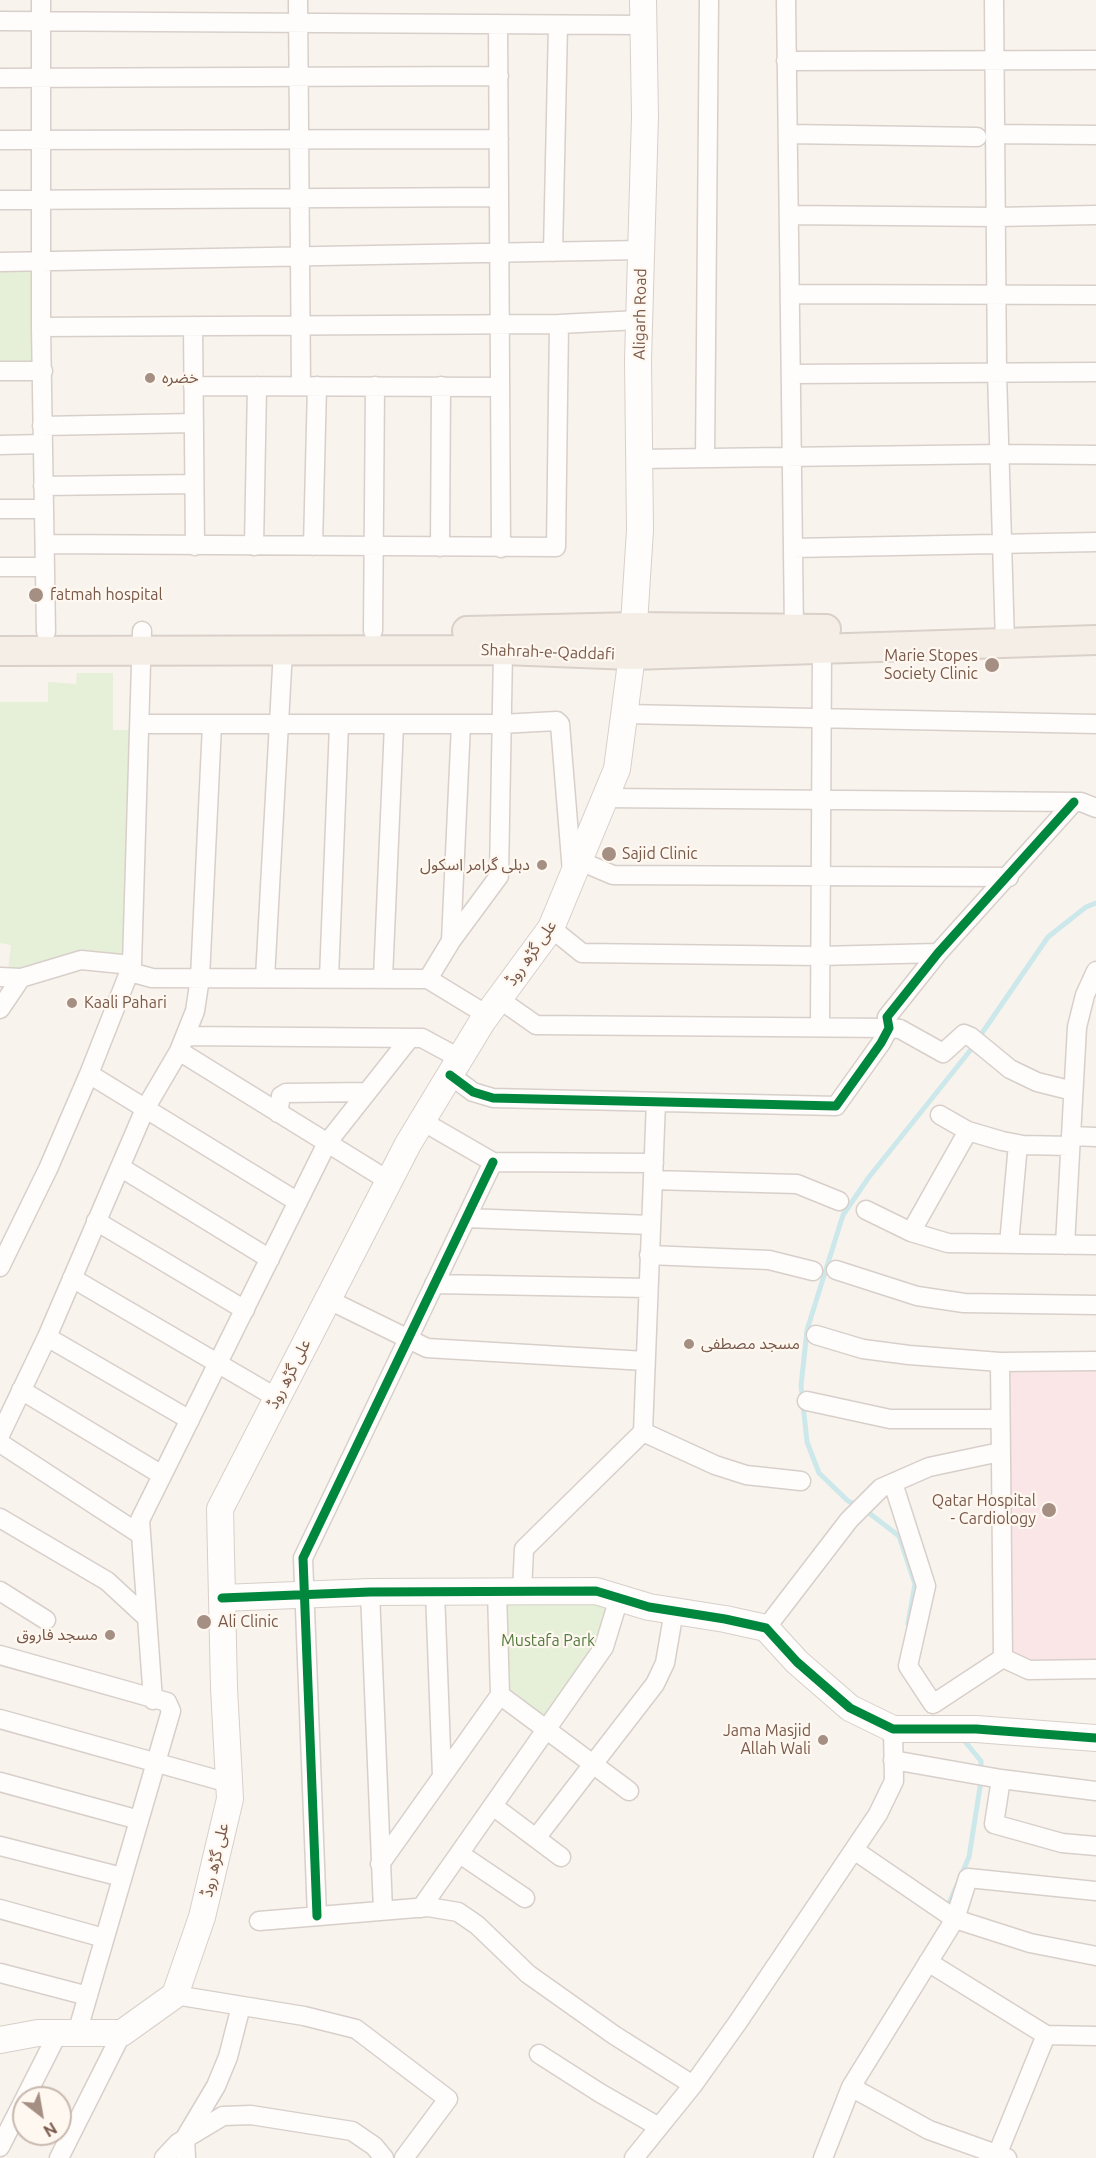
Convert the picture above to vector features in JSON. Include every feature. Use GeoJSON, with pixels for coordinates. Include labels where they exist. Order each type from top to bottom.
{"type":"FeatureCollection","features":[{"type":"Feature","properties":{"kind":"main road","name":"Aligarh Road"},"geometry":{"type":"LineString","coordinates":[[633,641],[640,530],[639,320],[645,116],[643,0]]}},
{"type":"Feature","properties":{"kind":"main road","name":"Shahrah-e-Qaddafi"},"geometry":{"type":"LineString","coordinates":[[0,651],[142,641],[373,631],[822,648],[1004,635],[1096,624]]}},
{"type":"Feature","properties":{"kind":"main road","name":"Shahrah-e-Qaddafi"},"geometry":{"type":"LineString","coordinates":[[0,631],[46,632],[283,650],[503,650],[794,630],[1004,635],[1096,640]]}},
{"type":"Feature","properties":{"kind":"main road","name":"علی گڑھ روڈ"},"geometry":{"type":"LineString","coordinates":[[175,1995],[202,1917],[230,1798],[220,1509],[327,1299],[422,1121],[493,1007],[551,928],[617,768],[633,641]]}},
{"type":"Feature","properties":{"kind":"main road"},"geometry":{"type":"LineString","coordinates":[[222,1598],[370,1592],[596,1591],[650,1607],[766,1628],[797,1662],[850,1708],[892,1729],[940,1731],[976,1729],[1096,1738]]}},
{"type":"Feature","properties":{"kind":"main road"},"geometry":{"type":"LineString","coordinates":[[0,2040],[38,2033],[122,2033],[175,1995]]}},
{"type":"Feature","properties":{"kind":"street"},"geometry":{"type":"LineString","coordinates":[[41,0],[41,327],[46,632]]}},
{"type":"Feature","properties":{"kind":"street"},"geometry":{"type":"LineString","coordinates":[[298,0],[301,326],[309,386],[313,546]]}},
{"type":"Feature","properties":{"kind":"street"},"geometry":{"type":"LineString","coordinates":[[705,458],[710,0]]}},
{"type":"Feature","properties":{"kind":"street"},"geometry":{"type":"LineString","coordinates":[[786,0],[794,630]]}},
{"type":"Feature","properties":{"kind":"street"},"geometry":{"type":"LineString","coordinates":[[994,0],[998,372],[1004,542],[1004,635]]}},
{"type":"Feature","properties":{"kind":"street"},"geometry":{"type":"LineString","coordinates":[[0,21],[642,25]]}},
{"type":"Feature","properties":{"kind":"street"},"geometry":{"type":"LineString","coordinates":[[498,24],[501,548]]}},
{"type":"Feature","properties":{"kind":"street"},"geometry":{"type":"LineString","coordinates":[[553,252],[558,25]]}},
{"type":"Feature","properties":{"kind":"street"},"geometry":{"type":"LineString","coordinates":[[786,61],[1096,60]]}},
{"type":"Feature","properties":{"kind":"street"},"geometry":{"type":"LineString","coordinates":[[0,78],[498,76]]}},
{"type":"Feature","properties":{"kind":"street"},"geometry":{"type":"LineString","coordinates":[[788,134],[977,137]]}},
{"type":"Feature","properties":{"kind":"street"},"geometry":{"type":"LineString","coordinates":[[995,134],[1096,135]]}},
{"type":"Feature","properties":{"kind":"street"},"geometry":{"type":"LineString","coordinates":[[0,140],[499,139]]}},
{"type":"Feature","properties":{"kind":"street"},"geometry":{"type":"LineString","coordinates":[[0,200],[499,197]]}},
{"type":"Feature","properties":{"kind":"street"},"geometry":{"type":"LineString","coordinates":[[789,215],[996,217],[1096,215]]}},
{"type":"Feature","properties":{"kind":"street"},"geometry":{"type":"LineString","coordinates":[[0,262],[641,250]]}},
{"type":"Feature","properties":{"kind":"street"},"geometry":{"type":"LineString","coordinates":[[790,294],[1096,295]]}},
{"type":"Feature","properties":{"kind":"street"},"geometry":{"type":"LineString","coordinates":[[41,327],[500,325],[639,320]]}},
{"type":"Feature","properties":{"kind":"street"},"geometry":{"type":"LineString","coordinates":[[45,544],[553,548],[557,544],[559,324]]}},
{"type":"Feature","properties":{"kind":"street"},"geometry":{"type":"LineString","coordinates":[[193,326],[195,546]]}},
{"type":"Feature","properties":{"kind":"street"},"geometry":{"type":"LineString","coordinates":[[0,371],[43,371]]}},
{"type":"Feature","properties":{"kind":"street"},"geometry":{"type":"LineString","coordinates":[[792,374],[1096,372]]}},
{"type":"Feature","properties":{"kind":"street"},"geometry":{"type":"LineString","coordinates":[[193,386],[500,387]]}},
{"type":"Feature","properties":{"kind":"street"},"geometry":{"type":"LineString","coordinates":[[254,546],[257,386]]}},
{"type":"Feature","properties":{"kind":"street"},"geometry":{"type":"LineString","coordinates":[[373,631],[375,386]]}},
{"type":"Feature","properties":{"kind":"street"},"geometry":{"type":"LineString","coordinates":[[440,547],[441,386]]}},
{"type":"Feature","properties":{"kind":"street"},"geometry":{"type":"LineString","coordinates":[[42,426],[194,423]]}},
{"type":"Feature","properties":{"kind":"street"},"geometry":{"type":"LineString","coordinates":[[0,445],[43,444]]}},
{"type":"Feature","properties":{"kind":"street"},"geometry":{"type":"LineString","coordinates":[[639,459],[1001,454],[1096,455]]}},
{"type":"Feature","properties":{"kind":"street"},"geometry":{"type":"LineString","coordinates":[[44,486],[194,484]]}},
{"type":"Feature","properties":{"kind":"street"},"geometry":{"type":"LineString","coordinates":[[0,509],[44,509]]}},
{"type":"Feature","properties":{"kind":"street"},"geometry":{"type":"LineString","coordinates":[[793,548],[1004,542],[1096,542]]}},
{"type":"Feature","properties":{"kind":"street"},"geometry":{"type":"LineString","coordinates":[[0,567],[45,567]]}},
{"type":"Feature","properties":{"kind":"street"},"geometry":{"type":"LineString","coordinates":[[0,1267],[48,1169],[131,968],[142,641]]}},
{"type":"Feature","properties":{"kind":"street"},"geometry":{"type":"LineString","coordinates":[[820,1027],[822,648]]}},
{"type":"Feature","properties":{"kind":"street"},"geometry":{"type":"LineString","coordinates":[[266,978],[281,725],[283,650]]}},
{"type":"Feature","properties":{"kind":"street"},"geometry":{"type":"LineString","coordinates":[[428,979],[451,941],[499,876],[503,650]]}},
{"type":"Feature","properties":{"kind":"street"},"geometry":{"type":"LineString","coordinates":[[625,714],[1096,724]]}},
{"type":"Feature","properties":{"kind":"street"},"geometry":{"type":"LineString","coordinates":[[140,724],[501,724],[557,721],[560,724],[576,870],[613,875],[820,878],[1009,877]]}},
{"type":"Feature","properties":{"kind":"street"},"geometry":{"type":"LineString","coordinates":[[382,978],[394,724]]}},
{"type":"Feature","properties":{"kind":"street"},"geometry":{"type":"LineString","coordinates":[[451,941],[460,724]]}},
{"type":"Feature","properties":{"kind":"street"},"geometry":{"type":"LineString","coordinates":[[0,1435],[47,1337],[145,1109],[182,1044],[195,1011],[200,978],[212,725]]}},
{"type":"Feature","properties":{"kind":"street"},"geometry":{"type":"LineString","coordinates":[[329,978],[339,725]]}},
{"type":"Feature","properties":{"kind":"street"},"geometry":{"type":"LineString","coordinates":[[605,798],[1074,802],[1096,808]]}},
{"type":"Feature","properties":{"kind":"street"},"geometry":{"type":"LineString","coordinates":[[182,1044],[422,1038],[455,1066],[473,1092],[493,1098],[836,1106],[889,1028],[887,1017],[938,953],[1009,877],[1074,802]]}},
{"type":"Feature","properties":{"kind":"street"},"geometry":{"type":"LineString","coordinates":[[551,928],[582,953],[820,956],[938,953]]}},
{"type":"Feature","properties":{"kind":"street"},"geometry":{"type":"LineString","coordinates":[[0,977],[21,978],[81,960],[131,968],[152,978],[428,979],[537,1025],[889,1028],[900,1029],[943,1053],[964,1034],[1010,1069],[1037,1082],[1073,1091]]}},
{"type":"Feature","properties":{"kind":"street"},"geometry":{"type":"LineString","coordinates":[[1065,1245],[1077,1027],[1085,995],[1096,971]]}},
{"type":"Feature","properties":{"kind":"street"},"geometry":{"type":"LineString","coordinates":[[0,1009],[21,978]]}},
{"type":"Feature","properties":{"kind":"street"},"geometry":{"type":"LineString","coordinates":[[153,1700],[140,1520],[327,1143],[410,1038]]}},
{"type":"Feature","properties":{"kind":"street"},"geometry":{"type":"LineString","coordinates":[[182,1044],[278,1113],[389,1181]]}},
{"type":"Feature","properties":{"kind":"street"},"geometry":{"type":"LineString","coordinates":[[89,1074],[298,1202]]}},
{"type":"Feature","properties":{"kind":"street"},"geometry":{"type":"LineString","coordinates":[[278,1113],[281,1096],[286,1093],[367,1092]]}},
{"type":"Feature","properties":{"kind":"street"},"geometry":{"type":"LineString","coordinates":[[380,1864],[500,1695],[510,1591],[524,1549],[643,1432],[656,1102]]}},
{"type":"Feature","properties":{"kind":"street"},"geometry":{"type":"LineString","coordinates":[[940,1116],[968,1131],[1018,1144],[1096,1137]]}},
{"type":"Feature","properties":{"kind":"street"},"geometry":{"type":"LineString","coordinates":[[422,1121],[493,1162],[796,1184],[839,1201]]}},
{"type":"Feature","properties":{"kind":"street"},"geometry":{"type":"LineString","coordinates":[[911,1232],[968,1131]]}},
{"type":"Feature","properties":{"kind":"street"},"geometry":{"type":"LineString","coordinates":[[1009,1244],[1018,1144]]}},
{"type":"Feature","properties":{"kind":"street"},"geometry":{"type":"LineString","coordinates":[[317,1916],[303,1558],[493,1162]]}},
{"type":"Feature","properties":{"kind":"street"},"geometry":{"type":"LineString","coordinates":[[120,1167],[270,1259]]}},
{"type":"Feature","properties":{"kind":"street"},"geometry":{"type":"LineString","coordinates":[[866,1210],[911,1232],[948,1243],[1096,1245]]}},
{"type":"Feature","properties":{"kind":"street"},"geometry":{"type":"LineString","coordinates":[[466,1218],[651,1225]]}},
{"type":"Feature","properties":{"kind":"street"},"geometry":{"type":"LineString","coordinates":[[96,1221],[244,1310]]}},
{"type":"Feature","properties":{"kind":"street"},"geometry":{"type":"LineString","coordinates":[[650,1255],[769,1260],[813,1271]]}},
{"type":"Feature","properties":{"kind":"street"},"geometry":{"type":"LineString","coordinates":[[836,1270],[917,1296],[964,1303],[1096,1305]]}},
{"type":"Feature","properties":{"kind":"street"},"geometry":{"type":"LineString","coordinates":[[72,1278],[276,1398]]}},
{"type":"Feature","properties":{"kind":"street"},"geometry":{"type":"LineString","coordinates":[[434,1284],[648,1288]]}},
{"type":"Feature","properties":{"kind":"street"},"geometry":{"type":"LineString","coordinates":[[327,1299],[407,1341],[427,1348],[645,1360]]}},
{"type":"Feature","properties":{"kind":"street"},"geometry":{"type":"LineString","coordinates":[[816,1335],[863,1349],[1000,1362],[1096,1361]]}},
{"type":"Feature","properties":{"kind":"street"},"geometry":{"type":"LineString","coordinates":[[47,1337],[190,1420]]}},
{"type":"Feature","properties":{"kind":"street"},"geometry":{"type":"LineString","coordinates":[[1000,1362],[1003,1658]]}},
{"type":"Feature","properties":{"kind":"street"},"geometry":{"type":"LineString","coordinates":[[21,1389],[162,1475]]}},
{"type":"Feature","properties":{"kind":"street"},"geometry":{"type":"LineString","coordinates":[[807,1401],[890,1419],[1000,1419]]}},
{"type":"Feature","properties":{"kind":"street"},"geometry":{"type":"LineString","coordinates":[[643,1432],[715,1465],[746,1474],[801,1481]]}},
{"type":"Feature","properties":{"kind":"street"},"geometry":{"type":"LineString","coordinates":[[0,1443],[141,1535]]}},
{"type":"Feature","properties":{"kind":"street"},"geometry":{"type":"LineString","coordinates":[[766,1628],[849,1520],[868,1499],[893,1483],[929,1467],[1000,1452]]}},
{"type":"Feature","properties":{"kind":"street"},"geometry":{"type":"LineString","coordinates":[[893,1483],[926,1586],[908,1666],[933,1704],[1003,1658]]}},
{"type":"Feature","properties":{"kind":"street"},"geometry":{"type":"LineString","coordinates":[[0,1518],[107,1581],[147,1618]]}},
{"type":"Feature","properties":{"kind":"street"},"geometry":{"type":"LineString","coordinates":[[0,1592],[46,1620]]}},
{"type":"Feature","properties":{"kind":"street"},"geometry":{"type":"LineString","coordinates":[[370,1592],[383,1910]]}},
{"type":"Feature","properties":{"kind":"street"},"geometry":{"type":"LineString","coordinates":[[435,1592],[442,1776]]}},
{"type":"Feature","properties":{"kind":"street"},"geometry":{"type":"LineString","coordinates":[[421,1908],[604,1647],[619,1598]]}},
{"type":"Feature","properties":{"kind":"street"},"geometry":{"type":"LineString","coordinates":[[536,1838],[655,1684],[665,1662],[674,1611]]}},
{"type":"Feature","properties":{"kind":"street"},"geometry":{"type":"LineString","coordinates":[[0,1655],[153,1700],[167,1702],[171,1711],[88,1996],[32,2086]]}},
{"type":"Feature","properties":{"kind":"street"},"geometry":{"type":"LineString","coordinates":[[1003,1658],[1029,1671],[1096,1669]]}},
{"type":"Feature","properties":{"kind":"street"},"geometry":{"type":"LineString","coordinates":[[500,1695],[629,1791]]}},
{"type":"Feature","properties":{"kind":"street"},"geometry":{"type":"LineString","coordinates":[[0,1719],[229,1783]]}},
{"type":"Feature","properties":{"kind":"street"},"geometry":{"type":"LineString","coordinates":[[634,2158],[693,2085],[878,1814],[894,1781],[892,1729]]}},
{"type":"Feature","properties":{"kind":"street"},"geometry":{"type":"LineString","coordinates":[[893,1760],[996,1778],[1096,1791]]}},
{"type":"Feature","properties":{"kind":"street"},"geometry":{"type":"LineString","coordinates":[[996,1778],[994,1824],[1062,1843],[1096,1846]]}},
{"type":"Feature","properties":{"kind":"street"},"geometry":{"type":"LineString","coordinates":[[0,1782],[139,1820]]}},
{"type":"Feature","properties":{"kind":"street"},"geometry":{"type":"LineString","coordinates":[[493,1806],[561,1857]]}},
{"type":"Feature","properties":{"kind":"street"},"geometry":{"type":"LineString","coordinates":[[0,1846],[122,1877]]}},
{"type":"Feature","properties":{"kind":"street"},"geometry":{"type":"LineString","coordinates":[[854,1850],[950,1916],[1030,1943],[1096,1956]]}},
{"type":"Feature","properties":{"kind":"street"},"geometry":{"type":"LineString","coordinates":[[460,1854],[525,1898]]}},
{"type":"Feature","properties":{"kind":"street"},"geometry":{"type":"LineString","coordinates":[[823,2158],[851,2087],[928,1962],[968,1878],[1096,1891]]}},
{"type":"Feature","properties":{"kind":"street"},"geometry":{"type":"LineString","coordinates":[[260,1920],[421,1908],[458,1912],[468,1918],[528,1974],[614,2035],[693,2085]]}},
{"type":"Feature","properties":{"kind":"street"},"geometry":{"type":"LineString","coordinates":[[0,1910],[104,1938]]}},
{"type":"Feature","properties":{"kind":"street"},"geometry":{"type":"LineString","coordinates":[[928,1962],[1046,2035],[1096,2036]]}},
{"type":"Feature","properties":{"kind":"street"},"geometry":{"type":"LineString","coordinates":[[0,1973],[88,1996]]}},
{"type":"Feature","properties":{"kind":"street"},"geometry":{"type":"LineString","coordinates":[[175,1995],[304,2016],[356,2029],[448,2099],[404,2158]]}},
{"type":"Feature","properties":{"kind":"street"},"geometry":{"type":"LineString","coordinates":[[186,2158],[185,2138],[216,2086],[228,2057],[241,2006]]}},
{"type":"Feature","properties":{"kind":"street"},"geometry":{"type":"LineString","coordinates":[[58,2158],[122,2033]]}},
{"type":"Feature","properties":{"kind":"street"},"geometry":{"type":"LineString","coordinates":[[851,2087],[929,2130],[1002,2156],[1046,2035]]}},
{"type":"Feature","properties":{"kind":"street"},"geometry":{"type":"LineString","coordinates":[[539,2054],[659,2127]]}},
{"type":"Feature","properties":{"kind":"street"},"geometry":{"type":"LineString","coordinates":[[164,2158],[185,2138],[224,2115],[251,2115],[352,2131],[374,2146],[384,2158]]}},
{"type":"Feature","properties":{"kind":"street"},"geometry":{"type":"LineString","coordinates":[[0,2147],[12,2123]]}},
{"type":"Feature","properties":{"kind":"shaded area","name":"Qatar Hospital - Cardiology"},"geometry":{"type":"Polygon","coordinates":[[[1096,1361],[1096,1669],[1003,1658],[1000,1362],[1096,1361]]]}},
{"type":"Feature","properties":{"kind":"green space"},"geometry":{"type":"Polygon","coordinates":[[[41,261],[43,371],[0,370],[0,262],[41,261]]]}},
{"type":"Feature","properties":{"kind":"green space"},"geometry":{"type":"Polygon","coordinates":[[[77,673],[113,673],[113,730],[135,730],[128,956],[20,971],[8,970],[11,945],[0,943],[0,702],[48,702],[48,682],[76,684],[77,673]]]}},
{"type":"Feature","properties":{"kind":"green space","name":"Mustafa Park"},"geometry":{"type":"Polygon","coordinates":[[[497,1592],[619,1598],[604,1647],[547,1730],[500,1695],[497,1592]]]}},
{"type":"Feature","properties":{"kind":"waterway"},"geometry":{"type":"LineString","coordinates":[[857,1505],[848,1501],[819,1473],[807,1442],[801,1386],[807,1330],[843,1215],[869,1177],[969,1052],[1048,937],[1086,907],[1096,903]]}},
{"type":"Feature","properties":{"kind":"waterway"},"geometry":{"type":"LineString","coordinates":[[865,1510],[899,1536],[915,1584],[908,1624]]}},
{"type":"Feature","properties":{"kind":"waterway"},"geometry":{"type":"LineString","coordinates":[[947,1908],[969,1857],[981,1781],[981,1761],[962,1738]]}},
{"type":"Feature","properties":{"kind":"cycle path"},"geometry":{"type":"LineString","coordinates":[[450,1075],[473,1092],[493,1098],[836,1106],[881,1043],[889,1028],[887,1017],[938,953],[1074,802]]}},
{"type":"Feature","properties":{"kind":"cycle path"},"geometry":{"type":"LineString","coordinates":[[317,1916],[303,1558],[493,1162]]}},
{"type":"Feature","properties":{"kind":"cycle path"},"geometry":{"type":"LineString","coordinates":[[222,1598],[370,1592],[596,1591],[649,1607],[766,1628],[797,1662],[850,1708],[893,1729],[976,1729],[1096,1738]]}},
{"type":"Feature","properties":{"kind":"place","name":"خضرہ"},"geometry":{"type":"Point","coordinates":[150,378]}},
{"type":"Feature","properties":{"kind":"place","name":"fatmah hospital"},"geometry":{"type":"Point","coordinates":[36,595]}},
{"type":"Feature","properties":{"kind":"place","name":"Marie Stopes Society Clinic"},"geometry":{"type":"Point","coordinates":[992,665]}},
{"type":"Feature","properties":{"kind":"place","name":"Sajid Clinic"},"geometry":{"type":"Point","coordinates":[609,854]}},
{"type":"Feature","properties":{"kind":"place","name":"دہلی گرامر اسکول"},"geometry":{"type":"Point","coordinates":[542,865]}},
{"type":"Feature","properties":{"kind":"place","name":"Kaali Pahari"},"geometry":{"type":"Point","coordinates":[72,1003]}},
{"type":"Feature","properties":{"kind":"place","name":"مسجد مصطفی"},"geometry":{"type":"Point","coordinates":[689,1344]}},
{"type":"Feature","properties":{"kind":"place","name":"Qatar Hospital - Cardiology"},"geometry":{"type":"Point","coordinates":[1049,1510]}},
{"type":"Feature","properties":{"kind":"place","name":"Ali Clinic"},"geometry":{"type":"Point","coordinates":[204,1622]}},
{"type":"Feature","properties":{"kind":"place","name":"مسجد فاروق"},"geometry":{"type":"Point","coordinates":[110,1635]}},
{"type":"Feature","properties":{"kind":"place","name":"Jama Masjid Allah Wali"},"geometry":{"type":"Point","coordinates":[823,1740]}}]}
